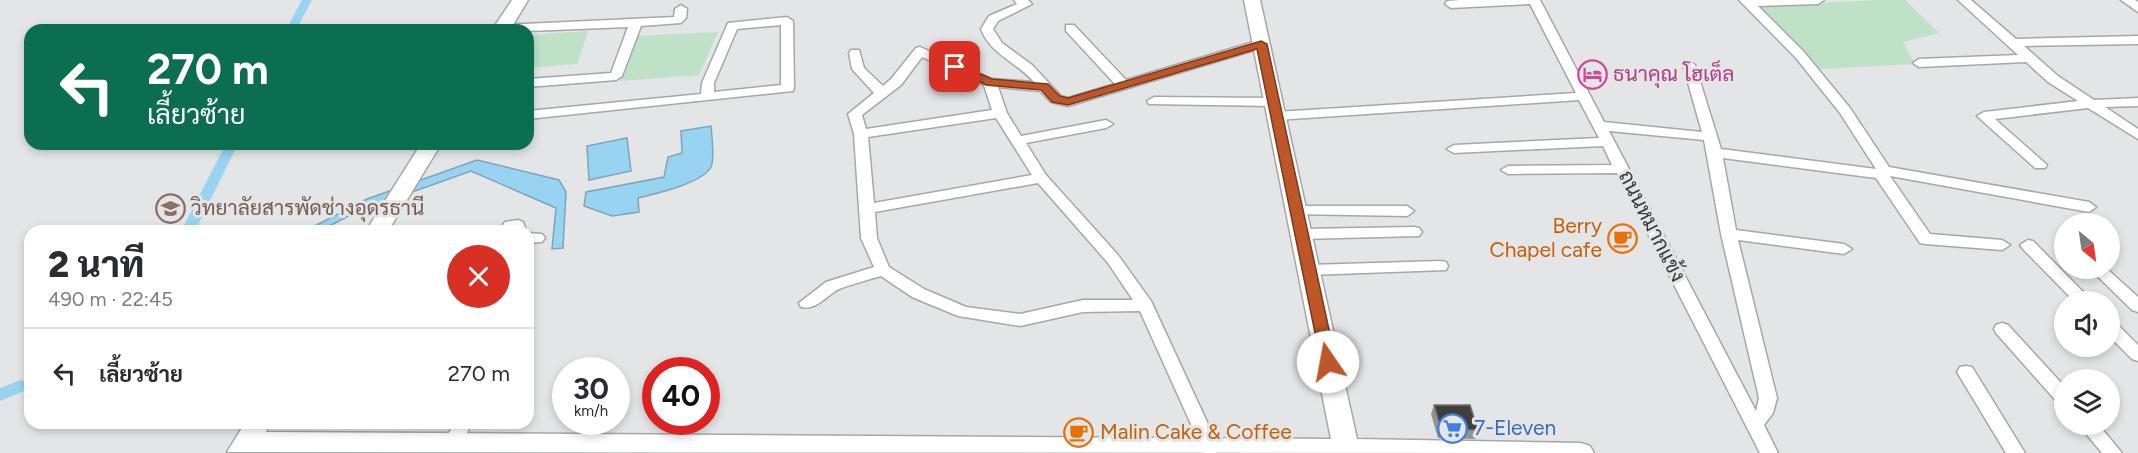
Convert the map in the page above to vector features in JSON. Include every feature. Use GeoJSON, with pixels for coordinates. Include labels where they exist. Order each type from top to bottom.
{"type":"FeatureCollection","features":[{"type":"Feature","properties":{"kind":"street"},"geometry":{"type":"LineString","coordinates":[[506,24],[520,0]]}},
{"type":"Feature","properties":{"kind":"street"},"geometry":{"type":"LineString","coordinates":[[1252,0],[1347,451]]}},
{"type":"Feature","properties":{"kind":"street"},"geometry":{"type":"LineString","coordinates":[[1450,4],[1532,0]]}},
{"type":"Feature","properties":{"kind":"street","name":"ถนนหมากแข้ง"},"geometry":{"type":"LineString","coordinates":[[1532,0],[1769,453]]}},
{"type":"Feature","properties":{"kind":"street"},"geometry":{"type":"LineString","coordinates":[[1747,2],[1818,0]]}},
{"type":"Feature","properties":{"kind":"street"},"geometry":{"type":"LineString","coordinates":[[1964,0],[2053,79],[2138,135]]}},
{"type":"Feature","properties":{"kind":"street"},"geometry":{"type":"LineString","coordinates":[[2127,0],[2138,8]]}},
{"type":"Feature","properties":{"kind":"street"},"geometry":{"type":"LineString","coordinates":[[1026,1],[993,19],[987,29],[992,40],[1026,65],[1056,99],[1068,102],[1261,44]]}},
{"type":"Feature","properties":{"kind":"street"},"geometry":{"type":"LineString","coordinates":[[1747,2],[1800,55],[1845,111],[1925,239],[2002,245]]}},
{"type":"Feature","properties":{"kind":"street"},"geometry":{"type":"LineString","coordinates":[[534,28],[676,20],[680,18],[681,9]]}},
{"type":"Feature","properties":{"kind":"street"},"geometry":{"type":"LineString","coordinates":[[534,114],[707,97],[788,88],[787,21],[732,26],[708,83],[707,97]]}},
{"type":"Feature","properties":{"kind":"street"},"geometry":{"type":"LineString","coordinates":[[534,83],[616,76],[636,23]]}},
{"type":"Feature","properties":{"kind":"street"},"geometry":{"type":"LineString","coordinates":[[1070,28],[1124,85]]}},
{"type":"Feature","properties":{"kind":"street"},"geometry":{"type":"LineString","coordinates":[[2015,44],[2138,40]]}},
{"type":"Feature","properties":{"kind":"street"},"geometry":{"type":"LineString","coordinates":[[1044,87],[990,82],[920,51],[896,82],[855,114],[861,134],[869,238],[883,270],[918,293],[964,312],[1020,320],[1083,306],[1145,305]]}},
{"type":"Feature","properties":{"kind":"street"},"geometry":{"type":"LineString","coordinates":[[855,53],[854,60],[858,69],[882,93]]}},
{"type":"Feature","properties":{"kind":"street"},"geometry":{"type":"LineString","coordinates":[[1919,63],[2029,58]]}},
{"type":"Feature","properties":{"kind":"street"},"geometry":{"type":"LineString","coordinates":[[1689,65],[1715,153],[1729,234],[1767,398],[1767,411],[1763,418],[1754,423]]}},
{"type":"Feature","properties":{"kind":"street"},"geometry":{"type":"LineString","coordinates":[[990,82],[999,113],[1041,178],[1113,259],[1145,305],[1210,448]]}},
{"type":"Feature","properties":{"kind":"street"},"geometry":{"type":"LineString","coordinates":[[1154,101],[1275,109],[1584,96]]}},
{"type":"Feature","properties":{"kind":"street"},"geometry":{"type":"LineString","coordinates":[[2040,165],[1984,116],[2091,104],[2138,102]]}},
{"type":"Feature","properties":{"kind":"street"},"geometry":{"type":"LineString","coordinates":[[861,134],[999,113]]}},
{"type":"Feature","properties":{"kind":"street"},"geometry":{"type":"LineString","coordinates":[[1017,141],[1106,124]]}},
{"type":"Feature","properties":{"kind":"street"},"geometry":{"type":"LineString","coordinates":[[1599,126],[1711,137]]}},
{"type":"Feature","properties":{"kind":"street"},"geometry":{"type":"LineString","coordinates":[[1454,149],[1607,142]]}},
{"type":"Feature","properties":{"kind":"street"},"geometry":{"type":"LineString","coordinates":[[381,225],[427,150]]}},
{"type":"Feature","properties":{"kind":"street"},"geometry":{"type":"LineString","coordinates":[[1715,153],[1882,172],[2089,207]]}},
{"type":"Feature","properties":{"kind":"street"},"geometry":{"type":"LineString","coordinates":[[1509,170],[1622,170]]}},
{"type":"Feature","properties":{"kind":"street"},"geometry":{"type":"LineString","coordinates":[[867,209],[1041,178]]}},
{"type":"Feature","properties":{"kind":"street"},"geometry":{"type":"LineString","coordinates":[[1297,211],[1407,211]]}},
{"type":"Feature","properties":{"kind":"street"},"geometry":{"type":"LineString","coordinates":[[1301,234],[1414,232]]}},
{"type":"Feature","properties":{"kind":"street"},"geometry":{"type":"LineString","coordinates":[[1729,234],[1844,249]]}},
{"type":"Feature","properties":{"kind":"street"},"geometry":{"type":"LineString","coordinates":[[2028,244],[2074,291]]}},
{"type":"Feature","properties":{"kind":"street"},"geometry":{"type":"LineString","coordinates":[[1309,270],[1440,266]]}},
{"type":"Feature","properties":{"kind":"street"},"geometry":{"type":"LineString","coordinates":[[807,303],[832,286],[883,270]]}},
{"type":"Feature","properties":{"kind":"street"},"geometry":{"type":"LineString","coordinates":[[2108,279],[2138,306]]}},
{"type":"Feature","properties":{"kind":"street"},"geometry":{"type":"LineString","coordinates":[[2002,329],[2054,387]]}},
{"type":"Feature","properties":{"kind":"street"},"geometry":{"type":"LineString","coordinates":[[2120,337],[2138,355]]}},
{"type":"Feature","properties":{"kind":"street"},"geometry":{"type":"LineString","coordinates":[[1966,372],[2016,453]]}},
{"type":"Feature","properties":{"kind":"street"},"geometry":{"type":"LineString","coordinates":[[2097,435],[2113,453]]}},
{"type":"Feature","properties":{"kind":"street"},"geometry":{"type":"LineString","coordinates":[[248,439],[387,448],[462,441],[644,449],[1210,448],[1581,453]]}},
{"type":"Feature","properties":{"kind":"green space"},"geometry":{"type":"Polygon","coordinates":[[[1905,0],[1939,33],[1903,42],[1915,64],[1821,69],[1755,6],[1905,0]]]}},
{"type":"Feature","properties":{"kind":"green space"},"geometry":{"type":"Polygon","coordinates":[[[588,31],[577,64],[534,68],[534,35],[588,31]]]}},
{"type":"Feature","properties":{"kind":"green space"},"geometry":{"type":"Polygon","coordinates":[[[718,32],[699,75],[620,81],[637,36],[718,32]]]}},
{"type":"Feature","properties":{"kind":"water"},"geometry":{"type":"Polygon","coordinates":[[[711,126],[712,164],[709,170],[701,176],[680,186],[638,198],[639,212],[612,216],[584,206],[586,192],[664,177],[668,157],[682,153],[681,131],[711,126]]]}},
{"type":"Feature","properties":{"kind":"water"},"geometry":{"type":"Polygon","coordinates":[[[627,138],[631,171],[589,180],[587,146],[627,138]]]}},
{"type":"Feature","properties":{"kind":"water"},"geometry":{"type":"Polygon","coordinates":[[[477,160],[559,180],[566,192],[563,248],[552,249],[556,208],[471,171],[356,212],[331,225],[317,225],[367,199],[477,160]]]}},
{"type":"Feature","properties":{"kind":"building"},"geometry":{"type":"Polygon","coordinates":[[[1434,405],[1470,405],[1478,430],[1441,429],[1434,405]]]}},
{"type":"Feature","properties":{"kind":"waterway"},"geometry":{"type":"LineString","coordinates":[[294,24],[307,0]]}},
{"type":"Feature","properties":{"kind":"waterway"},"geometry":{"type":"LineString","coordinates":[[191,225],[229,150]]}},
{"type":"Feature","properties":{"kind":"waterway"},"geometry":{"type":"LineString","coordinates":[[0,395],[21,386]]}},
{"type":"Feature","properties":{"kind":"place","name":"ธนาคุณ โฮเต็ล"},"geometry":{"type":"Point","coordinates":[1592,74]}},
{"type":"Feature","properties":{"kind":"place","name":"วิทยาลัยสารพัดช่างอุดรธานี"},"geometry":{"type":"Point","coordinates":[170,208]}},
{"type":"Feature","properties":{"kind":"place","name":"Berry Chapel cafe"},"geometry":{"type":"Point","coordinates":[1623,238]}},
{"type":"Feature","properties":{"kind":"place","name":"7-Eleven"},"geometry":{"type":"Point","coordinates":[1453,428]}},
{"type":"Feature","properties":{"kind":"place","name":"Malin Cake & Coffee"},"geometry":{"type":"Point","coordinates":[1079,432]}},
{"type":"Feature","properties":{"kind":"route"},"geometry":{"type":"LineString","coordinates":[[955,67],[990,82],[1044,87],[1051,96],[1068,102],[1261,44],[1328,362]]}}]}
